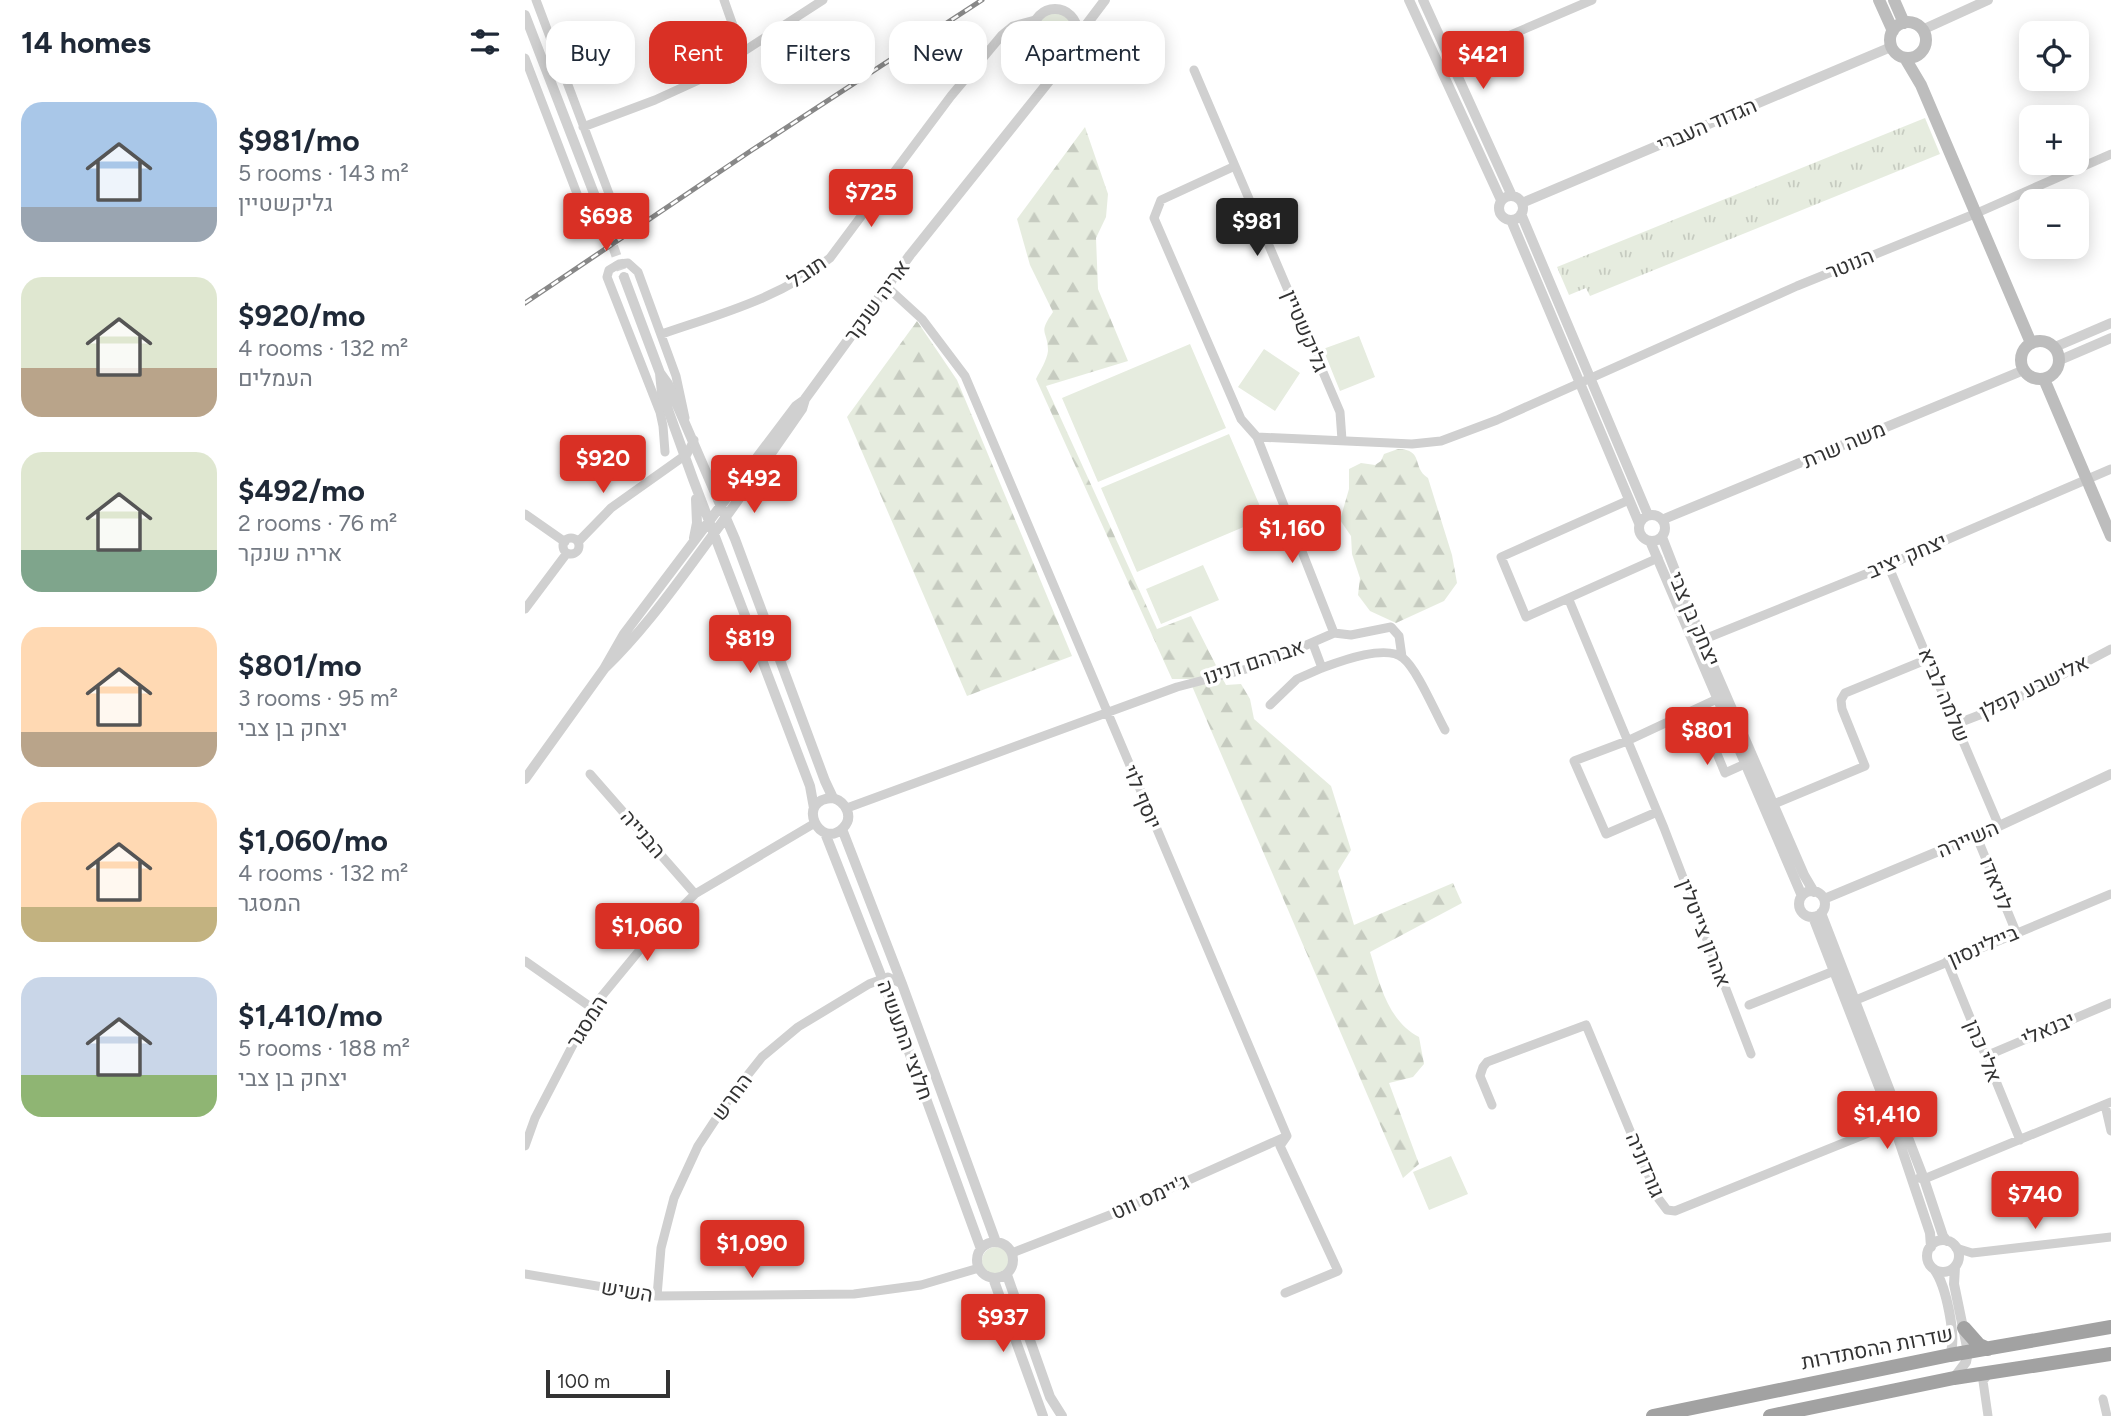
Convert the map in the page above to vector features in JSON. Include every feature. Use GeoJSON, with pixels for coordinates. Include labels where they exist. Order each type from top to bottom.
{"type":"FeatureCollection","features":[{"type":"Feature","properties":{"kind":"highway","name":"שדרות ההסתדרות"},"geometry":{"type":"LineString","coordinates":[[1653,1416],[1950,1355],[2111,1327]]}},
{"type":"Feature","properties":{"kind":"highway"},"geometry":{"type":"LineString","coordinates":[[1964,1328],[1975,1342],[1988,1349]]}},
{"type":"Feature","properties":{"kind":"highway"},"geometry":{"type":"LineString","coordinates":[[1770,1416],[1954,1378],[2111,1354]]}},
{"type":"Feature","properties":{"kind":"main road"},"geometry":{"type":"LineString","coordinates":[[1879,0],[1893,31]]}},
{"type":"Feature","properties":{"kind":"main road"},"geometry":{"type":"LineString","coordinates":[[1894,0],[1904,23]]}},
{"type":"Feature","properties":{"kind":"main road"},"geometry":{"type":"LineString","coordinates":[[1904,23],[1914,24],[1925,36],[1924,47],[1910,57],[1899,56],[1891,47],[1890,36],[1904,23]]}},
{"type":"Feature","properties":{"kind":"main road"},"geometry":{"type":"LineString","coordinates":[[1910,57],[2031,343]]}},
{"type":"Feature","properties":{"kind":"main road"},"geometry":{"type":"LineString","coordinates":[[2044,341],[2057,354],[2057,370],[2044,379],[2031,376],[2024,370],[2021,355],[2031,343],[2044,341]]}},
{"type":"Feature","properties":{"kind":"main road"},"geometry":{"type":"LineString","coordinates":[[2044,379],[2111,536]]}},
{"type":"Feature","properties":{"kind":"street"},"geometry":{"type":"LineString","coordinates":[[525,58],[584,212],[590,220],[602,222],[610,215],[612,202],[535,0]]}},
{"type":"Feature","properties":{"kind":"street"},"geometry":{"type":"LineString","coordinates":[[724,0],[732,21]]}},
{"type":"Feature","properties":{"kind":"street"},"geometry":{"type":"LineString","coordinates":[[747,48],[823,0]]}},
{"type":"Feature","properties":{"kind":"street"},"geometry":{"type":"LineString","coordinates":[[1038,21],[1045,0]]}},
{"type":"Feature","properties":{"kind":"street"},"geometry":{"type":"LineString","coordinates":[[1409,0],[1501,200],[1499,211],[1511,220],[1585,379],[1644,519],[1640,535],[1650,541],[1662,537],[1665,531],[1664,519],[1656,515],[1644,519]]}},
{"type":"Feature","properties":{"kind":"street"},"geometry":{"type":"LineString","coordinates":[[1423,0],[1519,204],[1629,500],[1644,519]]}},
{"type":"Feature","properties":{"kind":"street"},"geometry":{"type":"LineString","coordinates":[[1452,60],[1593,0]]}},
{"type":"Feature","properties":{"kind":"street"},"geometry":{"type":"LineString","coordinates":[[1922,30],[1988,0]]}},
{"type":"Feature","properties":{"kind":"street"},"geometry":{"type":"LineString","coordinates":[[1025,21],[1060,7],[1087,13],[1101,4]]}},
{"type":"Feature","properties":{"kind":"street"},"geometry":{"type":"LineString","coordinates":[[1089,21],[1101,4]]}},
{"type":"Feature","properties":{"kind":"street"},"geometry":{"type":"LineString","coordinates":[[1060,7],[1074,21]]}},
{"type":"Feature","properties":{"kind":"street"},"geometry":{"type":"LineString","coordinates":[[525,15],[598,204]]}},
{"type":"Feature","properties":{"kind":"street","name":"תובל"},"geometry":{"type":"LineString","coordinates":[[661,334],[760,300],[806,276],[830,258],[951,96],[1001,37]]}},
{"type":"Feature","properties":{"kind":"street","name":"הגדוד העברי"},"geometry":{"type":"LineString","coordinates":[[1519,204],[1891,47]]}},
{"type":"Feature","properties":{"kind":"street","name":"גליקשטיין"},"geometry":{"type":"LineString","coordinates":[[1194,70],[1340,412],[1342,440]]}},
{"type":"Feature","properties":{"kind":"street"},"geometry":{"type":"LineString","coordinates":[[583,127],[690,84]]}},
{"type":"Feature","properties":{"kind":"street","name":"אריה שנקר"},"geometry":{"type":"LineString","coordinates":[[525,779],[604,669],[624,634],[708,522],[802,410],[806,399],[887,287],[1046,84]]}},
{"type":"Feature","properties":{"kind":"street","name":"הנוטר"},"geometry":{"type":"LineString","coordinates":[[1585,379],[1797,285],[1977,213],[2111,154]]}},
{"type":"Feature","properties":{"kind":"street"},"geometry":{"type":"LineString","coordinates":[[1235,166],[1161,200],[1154,218],[1241,419],[1257,436],[1334,633],[1351,635],[1391,627],[1399,636],[1402,657]]}},
{"type":"Feature","properties":{"kind":"street"},"geometry":{"type":"LineString","coordinates":[[1501,200],[1519,204]]}},
{"type":"Feature","properties":{"kind":"street"},"geometry":{"type":"LineString","coordinates":[[1511,220],[1519,204]]}},
{"type":"Feature","properties":{"kind":"street"},"geometry":{"type":"LineString","coordinates":[[665,452],[660,412],[607,277],[613,266],[626,263],[638,272],[677,376],[685,419]]}},
{"type":"Feature","properties":{"kind":"street"},"geometry":{"type":"LineString","coordinates":[[624,277],[660,373],[661,387],[708,522],[810,786],[815,823]]}},
{"type":"Feature","properties":{"kind":"street","name":"יוסף לוי"},"geometry":{"type":"LineString","coordinates":[[887,287],[922,319],[965,376],[1287,1136],[1280,1146],[1338,1271],[1285,1293]]}},
{"type":"Feature","properties":{"kind":"street"},"geometry":{"type":"LineString","coordinates":[[2057,354],[2111,323]]}},
{"type":"Feature","properties":{"kind":"street"},"geometry":{"type":"LineString","coordinates":[[2057,354],[2111,338]]}},
{"type":"Feature","properties":{"kind":"street","name":"משה שרת"},"geometry":{"type":"LineString","coordinates":[[1664,519],[2024,370]]}},
{"type":"Feature","properties":{"kind":"street"},"geometry":{"type":"LineString","coordinates":[[660,373],[669,384],[685,419],[735,539],[833,798]]}},
{"type":"Feature","properties":{"kind":"street"},"geometry":{"type":"LineString","coordinates":[[1257,436],[1412,444],[1441,441],[1497,420],[1585,379]]}},
{"type":"Feature","properties":{"kind":"street"},"geometry":{"type":"LineString","coordinates":[[653,476],[665,452],[671,417]]}},
{"type":"Feature","properties":{"kind":"street"},"geometry":{"type":"LineString","coordinates":[[567,553],[576,552],[578,542],[611,508],[684,456],[694,440]]}},
{"type":"Feature","properties":{"kind":"street","name":"יצחק יציב"},"geometry":{"type":"LineString","coordinates":[[1702,640],[1888,565],[2111,469]]}},
{"type":"Feature","properties":{"kind":"street"},"geometry":{"type":"LineString","coordinates":[[709,477],[716,483],[725,485],[744,482],[735,539]]}},
{"type":"Feature","properties":{"kind":"street"},"geometry":{"type":"LineString","coordinates":[[693,479],[697,511],[693,543]]}},
{"type":"Feature","properties":{"kind":"street","name":"אריה שנקר"},"geometry":{"type":"LineString","coordinates":[[604,669],[631,643],[713,535],[726,517],[744,482]]}},
{"type":"Feature","properties":{"kind":"street"},"geometry":{"type":"LineString","coordinates":[[1629,500],[1501,557],[1526,617],[1658,558]]}},
{"type":"Feature","properties":{"kind":"street"},"geometry":{"type":"LineString","coordinates":[[525,514],[565,542]]}},
{"type":"Feature","properties":{"kind":"street","name":"יצחק בן צבי"},"geometry":{"type":"LineString","coordinates":[[1662,537],[1702,640],[1804,875],[1814,892]]}},
{"type":"Feature","properties":{"kind":"street"},"geometry":{"type":"LineString","coordinates":[[565,542],[571,539],[578,542]]}},
{"type":"Feature","properties":{"kind":"street","name":"יצחק בן צבי"},"geometry":{"type":"LineString","coordinates":[[1650,541],[1802,896]]}},
{"type":"Feature","properties":{"kind":"street"},"geometry":{"type":"LineString","coordinates":[[565,542],[564,549],[567,553]]}},
{"type":"Feature","properties":{"kind":"street"},"geometry":{"type":"LineString","coordinates":[[525,609],[567,553]]}},
{"type":"Feature","properties":{"kind":"street","name":"שלמה לביא"},"geometry":{"type":"LineString","coordinates":[[1888,565],[1999,826]]}},
{"type":"Feature","properties":{"kind":"street","name":"אהרון צייטלין"},"geometry":{"type":"LineString","coordinates":[[1569,600],[1657,812],[1751,1055]]}},
{"type":"Feature","properties":{"kind":"street","name":"אברהם דנינו"},"geometry":{"type":"LineString","coordinates":[[847,808],[1177,687],[1258,666],[1334,633]]}},
{"type":"Feature","properties":{"kind":"street"},"geometry":{"type":"LineString","coordinates":[[1313,643],[1322,668]]}},
{"type":"Feature","properties":{"kind":"street","name":"אלישבע קפלן"},"geometry":{"type":"LineString","coordinates":[[1956,724],[2003,706],[2111,649]]}},
{"type":"Feature","properties":{"kind":"street"},"geometry":{"type":"LineString","coordinates":[[1270,705],[1297,679],[1322,668],[1352,657],[1390,653],[1402,657],[1412,667],[1445,730]]}},
{"type":"Feature","properties":{"kind":"street"},"geometry":{"type":"LineString","coordinates":[[1773,804],[1865,765],[1842,709],[1841,700],[1845,693],[1928,659]]}},
{"type":"Feature","properties":{"kind":"street"},"geometry":{"type":"LineString","coordinates":[[1657,812],[1606,834],[1574,761],[1627,741],[1717,699]]}},
{"type":"Feature","properties":{"kind":"street"},"geometry":{"type":"LineString","coordinates":[[1697,708],[1725,773],[1745,764]]}},
{"type":"Feature","properties":{"kind":"street","name":"הבנייה"},"geometry":{"type":"LineString","coordinates":[[590,774],[695,894]]}},
{"type":"Feature","properties":{"kind":"street","name":"השיירה"},"geometry":{"type":"LineString","coordinates":[[1824,900],[1999,826],[2111,774]]}},
{"type":"Feature","properties":{"kind":"street"},"geometry":{"type":"LineString","coordinates":[[814,808],[822,800],[833,798],[847,808],[848,819],[842,829],[825,833]]}},
{"type":"Feature","properties":{"kind":"street","name":"המסגר"},"geometry":{"type":"LineString","coordinates":[[525,1146],[535,1118],[592,1008],[643,946],[695,894],[815,823]]}},
{"type":"Feature","properties":{"kind":"street","name":"חלוצי התעשיה"},"geometry":{"type":"LineString","coordinates":[[815,823],[825,833],[882,978],[981,1249],[977,1260],[979,1268]]}},
{"type":"Feature","properties":{"kind":"street","name":"חלוצי התעשיה"},"geometry":{"type":"LineString","coordinates":[[842,829],[996,1242]]}},
{"type":"Feature","properties":{"kind":"street","name":"לניאדו"},"geometry":{"type":"LineString","coordinates":[[1976,835],[2016,932]]}},
{"type":"Feature","properties":{"kind":"street"},"geometry":{"type":"LineString","coordinates":[[1807,892],[1814,892],[1824,900],[1825,907],[1817,915],[1805,915],[1799,908],[1802,896],[1807,892]]}},
{"type":"Feature","properties":{"kind":"street","name":"ביילינסון"},"geometry":{"type":"LineString","coordinates":[[1856,1000],[2111,894]]}},
{"type":"Feature","properties":{"kind":"street"},"geometry":{"type":"LineString","coordinates":[[1817,915],[1834,971],[1924,1179],[1941,1230],[1952,1244],[1959,1260],[1955,1267],[1954,1284],[1968,1352],[1966,1362],[1954,1378]]}},
{"type":"Feature","properties":{"kind":"street"},"geometry":{"type":"LineString","coordinates":[[1817,915],[1856,1000],[1896,1117],[1930,1233],[1931,1247],[1928,1256],[1942,1283],[1953,1336],[1950,1355]]}},
{"type":"Feature","properties":{"kind":"street"},"geometry":{"type":"LineString","coordinates":[[525,961],[592,1008]]}},
{"type":"Feature","properties":{"kind":"street","name":"אלי כהן"},"geometry":{"type":"LineString","coordinates":[[1947,961],[2020,1140]]}},
{"type":"Feature","properties":{"kind":"street"},"geometry":{"type":"LineString","coordinates":[[1749,1005],[1834,971]]}},
{"type":"Feature","properties":{"kind":"street"},"geometry":{"type":"LineString","coordinates":[[882,978],[893,978],[902,984]]}},
{"type":"Feature","properties":{"kind":"street","name":"החרש"},"geometry":{"type":"LineString","coordinates":[[657,1296],[660,1248],[674,1198],[698,1146],[731,1096],[762,1057],[799,1027],[882,978]]}},
{"type":"Feature","properties":{"kind":"street","name":"יבנאלי"},"geometry":{"type":"LineString","coordinates":[[1986,1056],[2111,1003]]}},
{"type":"Feature","properties":{"kind":"street","name":"גורדוניה"},"geometry":{"type":"LineString","coordinates":[[1492,1105],[1480,1076],[1487,1062],[1586,1025],[1662,1206],[1675,1211],[1896,1117]]}},
{"type":"Feature","properties":{"kind":"street"},"geometry":{"type":"LineString","coordinates":[[1924,1179],[2108,1104],[2111,1131]]}},
{"type":"Feature","properties":{"kind":"street"},"geometry":{"type":"LineString","coordinates":[[525,1114],[535,1118]]}},
{"type":"Feature","properties":{"kind":"street","name":"ג'יימס ווט"},"geometry":{"type":"LineString","coordinates":[[1012,1252],[1115,1213],[1287,1136]]}},
{"type":"Feature","properties":{"kind":"street"},"geometry":{"type":"LineString","coordinates":[[1910,1170],[1924,1179]]}},
{"type":"Feature","properties":{"kind":"street"},"geometry":{"type":"LineString","coordinates":[[1931,1247],[1940,1241],[1972,1252],[1981,1252],[2111,1237]]}},
{"type":"Feature","properties":{"kind":"street"},"geometry":{"type":"LineString","coordinates":[[979,1268],[984,1275],[993,1278],[1007,1275],[1013,1267],[1012,1252],[1004,1244],[986,1244],[981,1249]]}},
{"type":"Feature","properties":{"kind":"street"},"geometry":{"type":"LineString","coordinates":[[1934,1269],[1944,1272],[1955,1267]]}},
{"type":"Feature","properties":{"kind":"street","name":"השיש"},"geometry":{"type":"LineString","coordinates":[[525,1274],[657,1296],[880,1291],[921,1285],[979,1268]]}},
{"type":"Feature","properties":{"kind":"street"},"geometry":{"type":"LineString","coordinates":[[1007,1275],[1050,1397],[1062,1416]]}},
{"type":"Feature","properties":{"kind":"street"},"geometry":{"type":"LineString","coordinates":[[993,1278],[1043,1416]]}},
{"type":"Feature","properties":{"kind":"street"},"geometry":{"type":"LineString","coordinates":[[1988,1416],[1983,1381],[1990,1372]]}},
{"type":"Feature","properties":{"kind":"street"},"geometry":{"type":"LineString","coordinates":[[2103,1399],[2107,1416]]}},
{"type":"Feature","properties":{"kind":"green space"},"geometry":{"type":"Polygon","coordinates":[[[1055,12],[1069,21],[1041,21],[1055,12]]]}},
{"type":"Feature","properties":{"kind":"green space"},"geometry":{"type":"Polygon","coordinates":[[[1925,118],[1940,154],[1590,296],[1586,288],[1569,295],[1557,267],[1925,118]]]}},
{"type":"Feature","properties":{"kind":"green space"},"geometry":{"type":"Polygon","coordinates":[[[1085,127],[1108,194],[1106,217],[1096,238],[1098,289],[1128,361],[1046,386],[1157,629],[1191,616],[1226,685],[1241,684],[1250,699],[1254,719],[1331,786],[1351,850],[1338,871],[1354,925],[1453,883],[1462,903],[1370,952],[1381,988],[1392,1011],[1408,1030],[1419,1037],[1424,1064],[1413,1077],[1389,1083],[1419,1164],[1403,1178],[1189,679],[1172,679],[1036,379],[1048,351],[1044,329],[1053,312],[1030,265],[1017,219],[1085,127]]]}},
{"type":"Feature","properties":{"kind":"green space"},"geometry":{"type":"Polygon","coordinates":[[[917,321],[957,380],[1072,656],[967,696],[847,417],[917,321]]]}},
{"type":"Feature","properties":{"kind":"green space"},"geometry":{"type":"Polygon","coordinates":[[[1359,336],[1375,377],[1340,391],[1323,349],[1359,336]]]}},
{"type":"Feature","properties":{"kind":"green space"},"geometry":{"type":"Polygon","coordinates":[[[1190,344],[1226,428],[1098,482],[1062,398],[1190,344]]]}},
{"type":"Feature","properties":{"kind":"green space"},"geometry":{"type":"Polygon","coordinates":[[[1264,349],[1300,373],[1275,411],[1238,387],[1264,349]]]}},
{"type":"Feature","properties":{"kind":"green space"},"geometry":{"type":"Polygon","coordinates":[[[1229,434],[1265,518],[1137,572],[1101,488],[1229,434]]]}},
{"type":"Feature","properties":{"kind":"green space"},"geometry":{"type":"Polygon","coordinates":[[[1398,449],[1412,452],[1423,474],[1428,478],[1452,555],[1457,583],[1444,601],[1396,623],[1370,611],[1358,595],[1360,578],[1352,554],[1351,536],[1340,520],[1349,489],[1349,469],[1361,463],[1375,465],[1381,461],[1384,454],[1398,449]]]}},
{"type":"Feature","properties":{"kind":"green space"},"geometry":{"type":"Polygon","coordinates":[[[1203,565],[1219,600],[1161,624],[1146,589],[1203,565]]]}},
{"type":"Feature","properties":{"kind":"green space"},"geometry":{"type":"Polygon","coordinates":[[[1451,1156],[1468,1194],[1429,1210],[1413,1172],[1451,1156]]]}},
{"type":"Feature","properties":{"kind":"green space"},"geometry":{"type":"Polygon","coordinates":[[[996,1247],[1006,1251],[1010,1261],[1006,1271],[996,1275],[986,1271],[982,1261],[986,1251],[996,1247]]]}},
{"type":"Feature","properties":{"kind":"tunnel"},"geometry":{"type":"LineString","coordinates":[[598,204],[624,277]]}},
{"type":"Feature","properties":{"kind":"railway"},"geometry":{"type":"LineString","coordinates":[[525,303],[982,0]]}}]}
